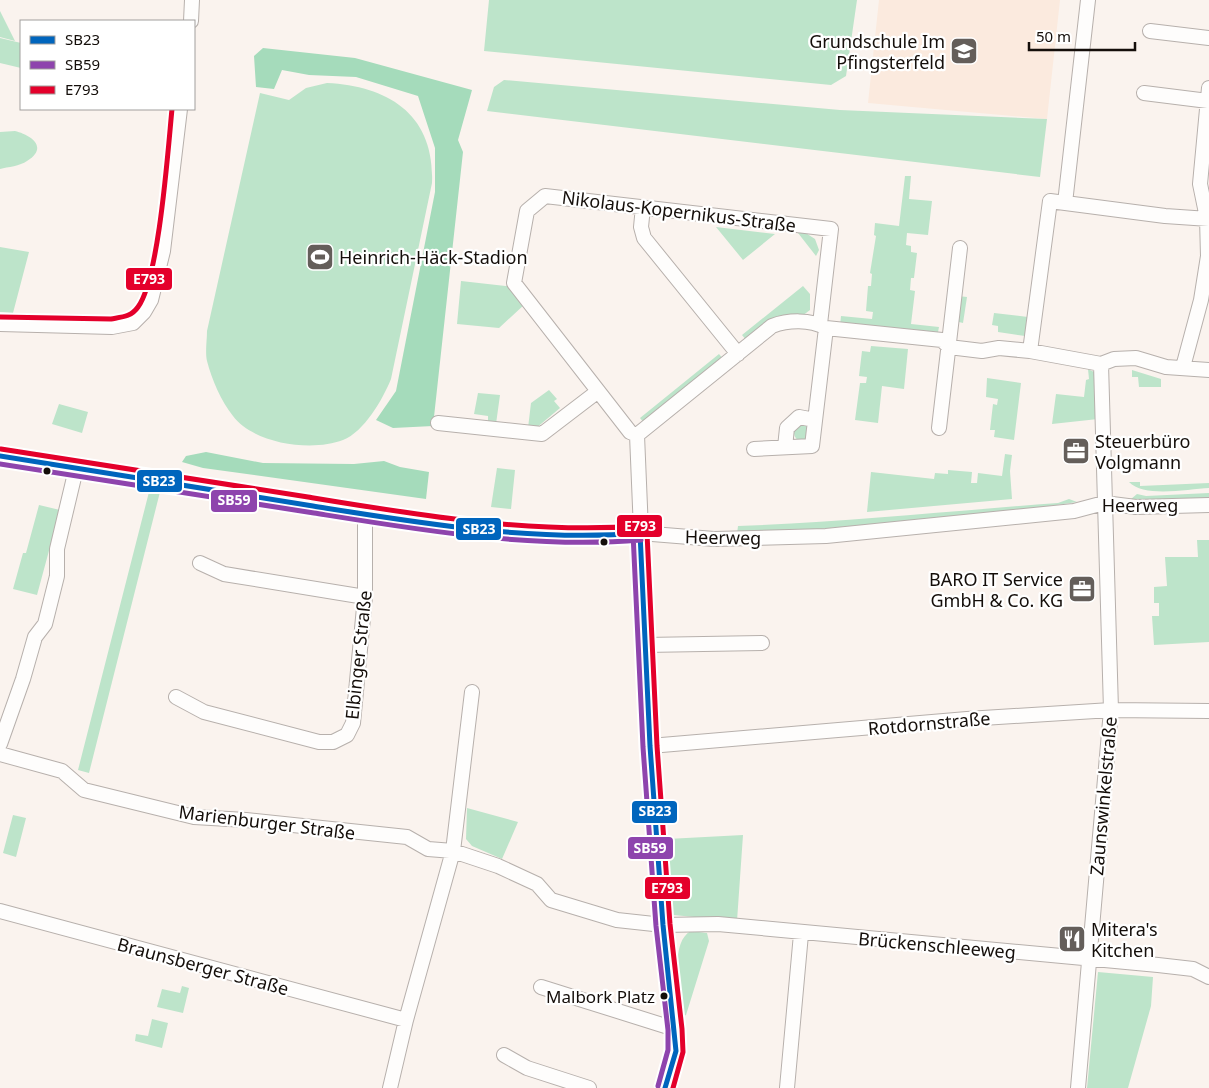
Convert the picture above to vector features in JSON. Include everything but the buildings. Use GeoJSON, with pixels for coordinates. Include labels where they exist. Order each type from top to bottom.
{"type":"FeatureCollection","features":[{"type":"Feature","properties":{"kind":"street"},"geometry":{"type":"LineString","coordinates":[[191,20],[192,0]]}},
{"type":"Feature","properties":{"kind":"street"},"geometry":{"type":"LineString","coordinates":[[1065,203],[1088,0]]}},
{"type":"Feature","properties":{"kind":"street"},"geometry":{"type":"LineString","coordinates":[[1150,31],[1209,38]]}},
{"type":"Feature","properties":{"kind":"street"},"geometry":{"type":"LineString","coordinates":[[1144,93],[1208,94],[1200,184],[1208,218],[1208,256],[1201,300],[1183,367]]}},
{"type":"Feature","properties":{"kind":"street"},"geometry":{"type":"LineString","coordinates":[[0,324],[112,327],[133,323],[144,312],[152,300],[164,251],[180,110]]}},
{"type":"Feature","properties":{"kind":"street","name":"Nikolaus-Kopernikus-Straße"},"geometry":{"type":"LineString","coordinates":[[637,436],[630,432],[597,392],[514,283],[527,211],[545,196],[831,229],[823,326]]}},
{"type":"Feature","properties":{"kind":"street"},"geometry":{"type":"LineString","coordinates":[[1030,351],[1050,201],[1165,216],[1208,218]]}},
{"type":"Feature","properties":{"kind":"street"},"geometry":{"type":"LineString","coordinates":[[643,207],[641,227],[644,238],[738,354]]}},
{"type":"Feature","properties":{"kind":"street"},"geometry":{"type":"LineString","coordinates":[[939,428],[960,248]]}},
{"type":"Feature","properties":{"kind":"street"},"geometry":{"type":"LineString","coordinates":[[665,1088],[676,1051],[663,925],[650,746],[637,436],[772,326],[787,321],[942,340],[948,347],[982,351],[999,348],[1030,351],[1101,364],[1114,359],[1136,358],[1166,367],[1209,370]]}},
{"type":"Feature","properties":{"kind":"street"},"geometry":{"type":"LineString","coordinates":[[754,449],[812,446],[823,326]]}},
{"type":"Feature","properties":{"kind":"street","name":"Zaunswinkelstraße"},"geometry":{"type":"LineString","coordinates":[[1078,1088],[1110,710],[1101,364]]}},
{"type":"Feature","properties":{"kind":"street"},"geometry":{"type":"LineString","coordinates":[[438,423],[542,434],[597,392]]}},
{"type":"Feature","properties":{"kind":"street"},"geometry":{"type":"LineString","coordinates":[[785,447],[787,428],[799,417],[815,420]]}},
{"type":"Feature","properties":{"kind":"street","name":"Heerweg"},"geometry":{"type":"LineString","coordinates":[[0,456],[365,514],[492,530],[604,536],[640,533],[714,539],[826,536],[1074,511],[1104,502],[1136,507],[1209,505]]}},
{"type":"Feature","properties":{"kind":"street"},"geometry":{"type":"LineString","coordinates":[[0,744],[24,679],[35,637],[45,624],[57,576],[57,549],[76,469]]}},
{"type":"Feature","properties":{"kind":"street","name":"Elbinger Straße"},"geometry":{"type":"LineString","coordinates":[[176,698],[204,712],[319,742],[333,742],[348,735],[353,723],[365,597],[365,514]]}},
{"type":"Feature","properties":{"kind":"street"},"geometry":{"type":"LineString","coordinates":[[200,563],[224,574],[365,597]]}},
{"type":"Feature","properties":{"kind":"street"},"geometry":{"type":"LineString","coordinates":[[645,645],[762,643]]}},
{"type":"Feature","properties":{"kind":"street"},"geometry":{"type":"LineString","coordinates":[[390,1088],[406,1020],[453,851],[472,692]]}},
{"type":"Feature","properties":{"kind":"street","name":"Rotdornstraße"},"geometry":{"type":"LineString","coordinates":[[650,746],[967,719],[1110,710],[1209,711]]}},
{"type":"Feature","properties":{"kind":"street","name":"Marienburger Straße"},"geometry":{"type":"LineString","coordinates":[[0,754],[62,771],[84,790],[194,816],[407,837],[428,849],[453,851],[498,866],[537,884],[551,900],[617,920],[663,925]]}},
{"type":"Feature","properties":{"kind":"street","name":"Braunsberger Straße"},"geometry":{"type":"LineString","coordinates":[[0,911],[406,1020]]}},
{"type":"Feature","properties":{"kind":"street","name":"Brückenschleeweg"},"geometry":{"type":"LineString","coordinates":[[663,925],[718,924],[801,934],[1090,959],[1193,969],[1209,977]]}},
{"type":"Feature","properties":{"kind":"street"},"geometry":{"type":"LineString","coordinates":[[787,1088],[801,934]]}},
{"type":"Feature","properties":{"kind":"street"},"geometry":{"type":"LineString","coordinates":[[541,987],[675,1029]]}},
{"type":"Feature","properties":{"kind":"street"},"geometry":{"type":"LineString","coordinates":[[504,1055],[527,1068],[589,1088]]}},
{"type":"Feature","properties":{"kind":"shaded area","name":"Grundschule Im Pfingsterfeld"},"geometry":{"type":"Polygon","coordinates":[[[879,0],[1060,0],[1047,119],[868,103],[879,0]]]}},
{"type":"Feature","properties":{"kind":"green space"},"geometry":{"type":"Polygon","coordinates":[[[489,0],[857,0],[846,76],[831,85],[484,51],[489,0]]]}},
{"type":"Feature","properties":{"kind":"green space"},"geometry":{"type":"Polygon","coordinates":[[[0,11],[15,41],[0,37],[0,11]]]}},
{"type":"Feature","properties":{"kind":"green space"},"geometry":{"type":"Polygon","coordinates":[[[0,38],[20,43],[20,68],[0,63],[0,38]]]}},
{"type":"Feature","properties":{"kind":"green space"},"geometry":{"type":"Polygon","coordinates":[[[263,48],[355,58],[472,90],[458,140],[463,152],[433,426],[393,428],[376,420],[396,391],[435,192],[435,148],[418,96],[356,77],[309,75],[282,70],[274,89],[256,87],[254,56],[263,48]]]}},
{"type":"Feature","properties":{"kind":"green space"},"geometry":{"type":"Polygon","coordinates":[[[504,80],[840,110],[1047,119],[1040,177],[487,111],[494,87],[504,80]]]}},
{"type":"Feature","properties":{"kind":"green space","name":"Heinrich-Häck-Stadion"},"geometry":{"type":"Polygon","coordinates":[[[327,83],[349,85],[370,90],[388,98],[404,109],[416,122],[426,139],[431,159],[432,183],[391,379],[383,396],[372,414],[351,436],[330,444],[300,445],[269,439],[255,433],[242,426],[233,416],[214,383],[209,368],[206,354],[207,331],[260,93],[289,100],[306,88],[327,83]]]}},
{"type":"Feature","properties":{"kind":"green space"},"geometry":{"type":"Polygon","coordinates":[[[15,131],[32,139],[37,146],[37,151],[24,163],[0,169],[0,132],[15,131]]]}},
{"type":"Feature","properties":{"kind":"green space"},"geometry":{"type":"Polygon","coordinates":[[[905,176],[911,176],[909,199],[932,201],[928,235],[907,233],[906,245],[911,246],[911,252],[917,253],[914,278],[911,278],[910,290],[915,291],[911,324],[939,327],[938,332],[888,327],[887,331],[840,326],[841,316],[872,319],[873,312],[866,311],[868,286],[871,286],[872,274],[870,273],[876,236],[874,235],[875,223],[899,226],[905,176]]]}},
{"type":"Feature","properties":{"kind":"green space"},"geometry":{"type":"Polygon","coordinates":[[[716,227],[775,234],[743,260],[716,227]]]}},
{"type":"Feature","properties":{"kind":"green space"},"geometry":{"type":"Polygon","coordinates":[[[801,230],[815,239],[819,250],[816,256],[798,233],[801,230]]]}},
{"type":"Feature","properties":{"kind":"green space"},"geometry":{"type":"Polygon","coordinates":[[[0,247],[29,252],[13,313],[0,312],[0,247]]]}},
{"type":"Feature","properties":{"kind":"green space"},"geometry":{"type":"Polygon","coordinates":[[[461,281],[514,287],[525,304],[499,328],[457,324],[461,281]]]}},
{"type":"Feature","properties":{"kind":"green space"},"geometry":{"type":"Polygon","coordinates":[[[803,286],[810,294],[810,310],[802,316],[775,318],[747,341],[742,335],[803,286]]]}},
{"type":"Feature","properties":{"kind":"green space"},"geometry":{"type":"Polygon","coordinates":[[[958,296],[967,297],[963,323],[955,321],[958,296]]]}},
{"type":"Feature","properties":{"kind":"green space"},"geometry":{"type":"Polygon","coordinates":[[[994,313],[1028,317],[1025,336],[998,332],[998,326],[992,325],[994,313]]]}},
{"type":"Feature","properties":{"kind":"green space"},"geometry":{"type":"Polygon","coordinates":[[[871,346],[908,349],[904,389],[882,386],[878,423],[855,420],[860,383],[866,383],[867,377],[859,376],[862,351],[870,352],[871,346]]]}},
{"type":"Feature","properties":{"kind":"green space"},"geometry":{"type":"Polygon","coordinates":[[[719,354],[724,360],[644,423],[640,418],[719,354]]]}},
{"type":"Feature","properties":{"kind":"green space"},"geometry":{"type":"Polygon","coordinates":[[[1088,369],[1094,372],[1096,376],[1098,419],[1052,424],[1056,394],[1084,397],[1086,380],[1089,379],[1088,369]]]}},
{"type":"Feature","properties":{"kind":"green space"},"geometry":{"type":"Polygon","coordinates":[[[1132,370],[1161,379],[1161,387],[1139,387],[1138,377],[1132,377],[1132,370]]]}},
{"type":"Feature","properties":{"kind":"green space"},"geometry":{"type":"Polygon","coordinates":[[[987,378],[1021,383],[1014,440],[994,437],[995,430],[990,430],[993,404],[997,405],[998,399],[986,397],[987,378]]]}},
{"type":"Feature","properties":{"kind":"green space"},"geometry":{"type":"Polygon","coordinates":[[[549,390],[557,399],[554,401],[560,408],[535,429],[528,428],[531,403],[549,390]]]}},
{"type":"Feature","properties":{"kind":"green space"},"geometry":{"type":"Polygon","coordinates":[[[478,393],[500,395],[496,424],[488,422],[488,416],[474,414],[478,393]]]}},
{"type":"Feature","properties":{"kind":"green space"},"geometry":{"type":"Polygon","coordinates":[[[59,404],[88,412],[82,433],[52,424],[59,404]]]}},
{"type":"Feature","properties":{"kind":"green space"},"geometry":{"type":"Polygon","coordinates":[[[802,425],[808,427],[810,433],[808,439],[802,441],[796,439],[794,433],[796,427],[802,425]]]}},
{"type":"Feature","properties":{"kind":"green space"},"geometry":{"type":"Polygon","coordinates":[[[206,452],[263,463],[354,464],[384,461],[400,467],[429,472],[426,499],[203,468],[182,462],[186,456],[206,452]]]}},
{"type":"Feature","properties":{"kind":"green space"},"geometry":{"type":"Polygon","coordinates":[[[1005,454],[1012,455],[1010,471],[1012,499],[867,512],[871,472],[934,479],[935,473],[948,474],[948,470],[972,472],[971,483],[977,483],[978,473],[1002,476],[1005,454]]]}},
{"type":"Feature","properties":{"kind":"green space"},"geometry":{"type":"Polygon","coordinates":[[[497,468],[515,470],[511,509],[491,507],[497,468]]]}},
{"type":"Feature","properties":{"kind":"green space"},"geometry":{"type":"Polygon","coordinates":[[[1129,482],[1140,482],[1140,486],[1209,483],[1209,488],[1155,491],[1136,487],[1129,482]]]}},
{"type":"Feature","properties":{"kind":"green space"},"geometry":{"type":"Polygon","coordinates":[[[149,492],[160,492],[89,773],[78,770],[149,492]]]}},
{"type":"Feature","properties":{"kind":"green space"},"geometry":{"type":"Polygon","coordinates":[[[1209,493],[1209,498],[1142,501],[1131,499],[1137,494],[1146,496],[1209,493]]]}},
{"type":"Feature","properties":{"kind":"green space"},"geometry":{"type":"Polygon","coordinates":[[[1069,499],[1077,502],[1016,511],[786,532],[737,534],[738,526],[858,519],[1058,503],[1069,499]]]}},
{"type":"Feature","properties":{"kind":"green space"},"geometry":{"type":"Polygon","coordinates":[[[39,505],[60,510],[37,595],[13,589],[23,553],[26,553],[39,505]]]}},
{"type":"Feature","properties":{"kind":"green space"},"geometry":{"type":"Polygon","coordinates":[[[1197,540],[1209,540],[1209,642],[1154,645],[1152,616],[1159,616],[1159,603],[1154,603],[1154,587],[1167,586],[1165,557],[1198,557],[1197,540]]]}},
{"type":"Feature","properties":{"kind":"green space"},"geometry":{"type":"Polygon","coordinates":[[[467,808],[518,822],[502,859],[472,846],[466,839],[467,808]]]}},
{"type":"Feature","properties":{"kind":"green space"},"geometry":{"type":"Polygon","coordinates":[[[13,815],[26,818],[16,857],[3,853],[13,815]]]}},
{"type":"Feature","properties":{"kind":"green space"},"geometry":{"type":"Polygon","coordinates":[[[743,835],[737,921],[673,915],[667,839],[743,835]]]}},
{"type":"Feature","properties":{"kind":"green space"},"geometry":{"type":"Polygon","coordinates":[[[691,931],[707,933],[709,941],[686,1015],[684,1016],[679,983],[678,957],[684,937],[691,931]]]}},
{"type":"Feature","properties":{"kind":"green space"},"geometry":{"type":"Polygon","coordinates":[[[1098,972],[1153,977],[1151,1006],[1128,1088],[1087,1088],[1098,972]]]}},
{"type":"Feature","properties":{"kind":"green space"},"geometry":{"type":"Polygon","coordinates":[[[182,986],[189,988],[183,1013],[157,1007],[162,989],[180,993],[182,986]]]}},
{"type":"Feature","properties":{"kind":"green space"},"geometry":{"type":"Polygon","coordinates":[[[152,1019],[168,1023],[162,1048],[135,1041],[136,1034],[148,1036],[152,1019]]]}},
{"type":"Feature","properties":{"kind":"transit line","name":"E793"},"geometry":{"type":"LineString","coordinates":[[0,317],[111,319],[126,316],[138,307],[152,270],[157,243],[172,110]]}},
{"type":"Feature","properties":{"kind":"transit line","name":"E793"},"geometry":{"type":"LineString","coordinates":[[1,449],[432,516],[515,525],[599,528],[645,527],[647,533],[657,746],[670,924],[682,1029],[683,1052],[673,1088]]}},
{"type":"Feature","properties":{"kind":"transit line","name":"SB23"},"geometry":{"type":"LineString","coordinates":[[0,456],[353,512],[476,529],[558,535],[640,533]]}},
{"type":"Feature","properties":{"kind":"transit line","name":"SB59"},"geometry":{"type":"LineString","coordinates":[[0,464],[476,536],[559,542],[641,540]]}},
{"type":"Feature","properties":{"kind":"transit line","name":"SB59"},"geometry":{"type":"LineString","coordinates":[[633,533],[643,747],[656,926],[668,1030],[668,1050],[658,1086]]}},
{"type":"Feature","properties":{"kind":"transit line","name":"SB23"},"geometry":{"type":"LineString","coordinates":[[640,533],[650,746],[663,925],[676,1051],[665,1088]]}},
{"type":"Feature","properties":{"kind":"place","name":"Grundschule Im Pfingsterfeld"},"geometry":{"type":"Point","coordinates":[964,51]}},
{"type":"Feature","properties":{"kind":"place","name":"Heinrich-Häck-Stadion"},"geometry":{"type":"Point","coordinates":[320,257]}},
{"type":"Feature","properties":{"kind":"place","name":"Steuerbüro Volgmann"},"geometry":{"type":"Point","coordinates":[1076,451]}},
{"type":"Feature","properties":{"kind":"place","name":"BARO IT Service GmbH & Co. KG"},"geometry":{"type":"Point","coordinates":[1082,589]}},
{"type":"Feature","properties":{"kind":"place","name":"Mitera's Kitchen"},"geometry":{"type":"Point","coordinates":[1072,939]}},
{"type":"Feature","properties":{"kind":"place","name":"Malbork Platz"},"geometry":{"type":"Point","coordinates":[664,996]}}]}
